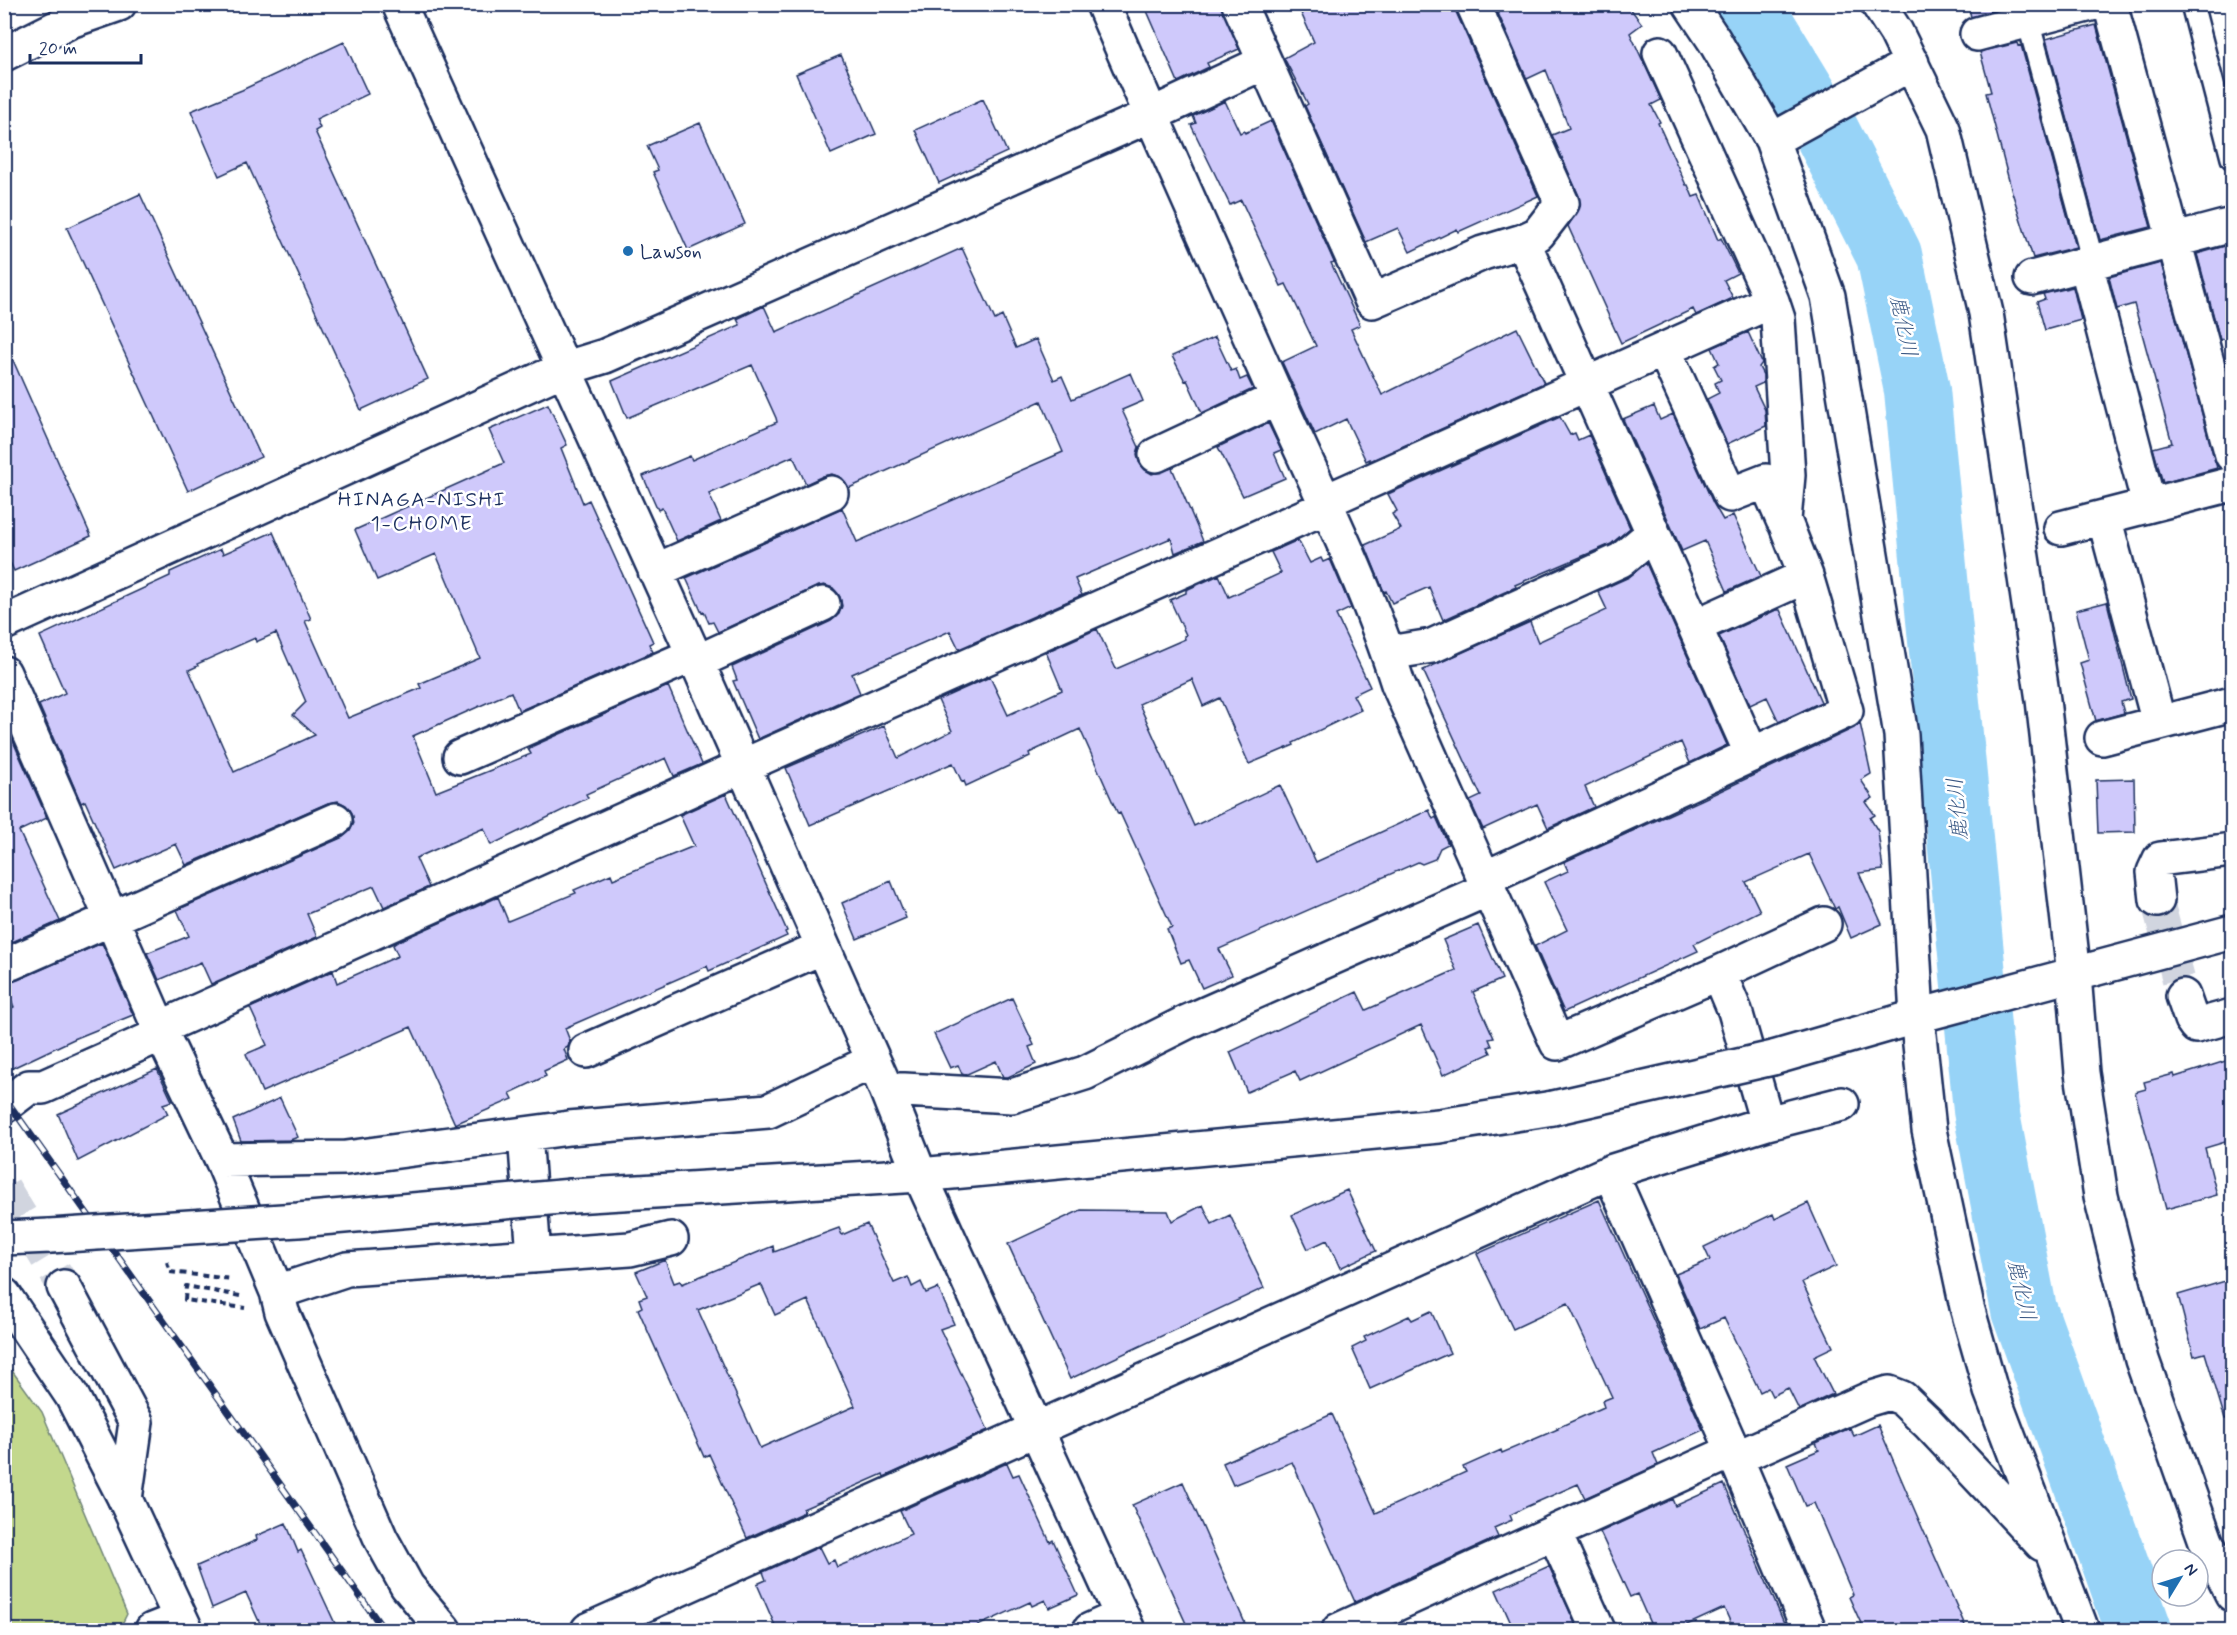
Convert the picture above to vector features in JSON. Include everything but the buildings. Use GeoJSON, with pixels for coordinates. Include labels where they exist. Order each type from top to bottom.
{"type":"FeatureCollection","features":[{"type":"Feature","properties":{"kind":"street"},"geometry":{"type":"LineString","coordinates":[[4,54],[70,21],[119,4]]}},
{"type":"Feature","properties":{"kind":"street"},"geometry":{"type":"LineString","coordinates":[[399,4],[695,658],[879,1075],[920,1175],[1125,1623],[1090,1630]]}},
{"type":"Feature","properties":{"kind":"street"},"geometry":{"type":"LineString","coordinates":[[1103,4],[1150,115],[1327,504],[1388,653],[1398,684],[1557,1043],[1719,973],[1824,924]]}},
{"type":"Feature","properties":{"kind":"street"},"geometry":{"type":"LineString","coordinates":[[1239,4],[1372,300],[1483,253],[1538,234],[1562,203],[1473,4]]}},
{"type":"Feature","properties":{"kind":"street"},"geometry":{"type":"LineString","coordinates":[[1690,4],[1714,40],[1772,140],[1828,296],[1900,735],[1923,1015],[1929,1130],[1967,1307],[1991,1390],[2051,1554],[2082,1630]]}},
{"type":"Feature","properties":{"kind":"street"},"geometry":{"type":"LineString","coordinates":[[1878,4],[1896,32],[1943,129],[1986,313],[2043,700],[2066,977],[2101,1196],[2142,1360],[2206,1541],[2232,1594]]}},
{"type":"Feature","properties":{"kind":"street"},"geometry":{"type":"LineString","coordinates":[[1977,34],[2091,4]]}},
{"type":"Feature","properties":{"kind":"street"},"geometry":{"type":"LineString","coordinates":[[2110,4],[2232,455]]}},
{"type":"Feature","properties":{"kind":"street"},"geometry":{"type":"LineString","coordinates":[[1660,53],[1772,301],[1778,319],[1788,475],[1784,520]]}},
{"type":"Feature","properties":{"kind":"street"},"geometry":{"type":"LineString","coordinates":[[4,623],[563,369],[605,356],[1265,62]]}},
{"type":"Feature","properties":{"kind":"street"},"geometry":{"type":"LineString","coordinates":[[1772,140],[1912,63]]}},
{"type":"Feature","properties":{"kind":"street"},"geometry":{"type":"LineString","coordinates":[[2032,278],[2232,225]]}},
{"type":"Feature","properties":{"kind":"street"},"geometry":{"type":"LineString","coordinates":[[1523,241],[1752,755]]}},
{"type":"Feature","properties":{"kind":"street"},"geometry":{"type":"LineString","coordinates":[[2090,263],[2149,505]]}},
{"type":"Feature","properties":{"kind":"street"},"geometry":{"type":"LineString","coordinates":[[4,1106],[28,1087],[43,1087],[742,765],[1327,504],[1772,301]]}},
{"type":"Feature","properties":{"kind":"street"},"geometry":{"type":"LineString","coordinates":[[222,1160],[346,1158],[569,1128],[768,1111],[879,1075],[1012,1096],[1084,1073],[1187,1022],[1485,884],[1846,711],[1806,576],[1766,481],[1730,495],[1664,351]]}},
{"type":"Feature","properties":{"kind":"street"},"geometry":{"type":"LineString","coordinates":[[1156,455],[1278,398]]}},
{"type":"Feature","properties":{"kind":"street"},"geometry":{"type":"LineString","coordinates":[[2061,528],[2232,484]]}},
{"type":"Feature","properties":{"kind":"street"},"geometry":{"type":"LineString","coordinates":[[656,571],[831,494]]}},
{"type":"Feature","properties":{"kind":"street"},"geometry":{"type":"LineString","coordinates":[[2104,517],[2159,723]]}},
{"type":"Feature","properties":{"kind":"street"},"geometry":{"type":"LineString","coordinates":[[1388,653],[1432,646],[1621,560],[1653,533]]}},
{"type":"Feature","properties":{"kind":"street"},"geometry":{"type":"LineString","coordinates":[[1711,619],[1806,576]]}},
{"type":"Feature","properties":{"kind":"street"},"geometry":{"type":"LineString","coordinates":[[460,757],[823,604]]}},
{"type":"Feature","properties":{"kind":"street"},"geometry":{"type":"LineString","coordinates":[[4,673],[161,1031],[222,1160],[381,1539],[407,1587],[444,1630]]}},
{"type":"Feature","properties":{"kind":"street"},"geometry":{"type":"LineString","coordinates":[[2102,738],[2232,704]]}},
{"type":"Feature","properties":{"kind":"street"},"geometry":{"type":"LineString","coordinates":[[11,963],[335,820]]}},
{"type":"Feature","properties":{"kind":"street"},"geometry":{"type":"LineString","coordinates":[[2157,900],[2154,872],[2160,859],[2232,850]]}},
{"type":"Feature","properties":{"kind":"street"},"geometry":{"type":"LineString","coordinates":[[4,1238],[286,1221],[572,1196],[920,1175],[1427,1127],[1553,1108],[1773,1058],[2232,932]]}},
{"type":"Feature","properties":{"kind":"street"},"geometry":{"type":"LineString","coordinates":[[586,1051],[822,947]]}},
{"type":"Feature","properties":{"kind":"street"},"geometry":{"type":"LineString","coordinates":[[1719,973],[1735,1011],[1767,1123]]}},
{"type":"Feature","properties":{"kind":"street"},"geometry":{"type":"LineString","coordinates":[[2183,996],[2191,1020],[2196,1026],[2232,1016]]}},
{"type":"Feature","properties":{"kind":"street"},"geometry":{"type":"LineString","coordinates":[[588,1630],[1610,1172],[1767,1123],[1842,1104]]}},
{"type":"Feature","properties":{"kind":"street"},"geometry":{"type":"LineString","coordinates":[[525,1134],[534,1256]]}},
{"type":"Feature","properties":{"kind":"street"},"geometry":{"type":"LineString","coordinates":[[1610,1172],[1735,1455],[1809,1630]]}},
{"type":"Feature","properties":{"kind":"street"},"geometry":{"type":"LineString","coordinates":[[280,1302],[347,1269],[630,1249],[671,1239]]}},
{"type":"Feature","properties":{"kind":"street"},"geometry":{"type":"LineString","coordinates":[[64,1287],[136,1422],[125,1498]]}},
{"type":"Feature","properties":{"kind":"street"},"geometry":{"type":"LineString","coordinates":[[4,1295],[72,1396],[125,1498],[172,1626]]}},
{"type":"Feature","properties":{"kind":"street"},"geometry":{"type":"LineString","coordinates":[[1339,1630],[1554,1532],[1889,1393],[1902,1398],[1928,1423],[2051,1554]]}},
{"type":"Feature","properties":{"kind":"street"},"geometry":{"type":"LineString","coordinates":[[1554,1532],[1598,1630]]}},
{"type":"Feature","properties":{"kind":"lane"},"geometry":{"type":"LineString","coordinates":[[2192,4],[2232,158]]}},
{"type":"Feature","properties":{"kind":"lane"},"geometry":{"type":"LineString","coordinates":[[2028,21],[2090,263]]}},
{"type":"Feature","properties":{"kind":"path"},"geometry":{"type":"LineString","coordinates":[[166,1256],[170,1272],[234,1279]]}},
{"type":"Feature","properties":{"kind":"path"},"geometry":{"type":"LineString","coordinates":[[245,1289],[245,1297],[186,1286],[185,1300],[280,1302]]}},
{"type":"Feature","properties":{"kind":"green space"},"geometry":{"type":"Polygon","coordinates":[[[5,1361],[42,1412],[127,1614],[119,1630],[5,1630],[5,1361]]]}},
{"type":"Feature","properties":{"kind":"waterway","name":"鹿化川"},"geometry":{"type":"LineString","coordinates":[[1749,4],[1826,131],[1889,255],[1917,390],[1986,1110],[2024,1310],[2139,1630]]}},
{"type":"Feature","properties":{"kind":"tunnel"},"geometry":{"type":"LineString","coordinates":[[2157,900],[2183,996]]}},
{"type":"Feature","properties":{"kind":"tunnel"},"geometry":{"type":"LineString","coordinates":[[4,1188],[64,1287]]}},
{"type":"Feature","properties":{"kind":"railway"},"geometry":{"type":"LineString","coordinates":[[4,1097],[384,1630]]}},
{"type":"Feature","properties":{"kind":"place","name":"Lawson"},"geometry":{"type":"Point","coordinates":[628,251]}},
{"type":"Feature","properties":{"kind":"district","name":"HINAGA-NISHI 1-CHOME"},"geometry":{"type":"Point","coordinates":[422,511]}}]}
